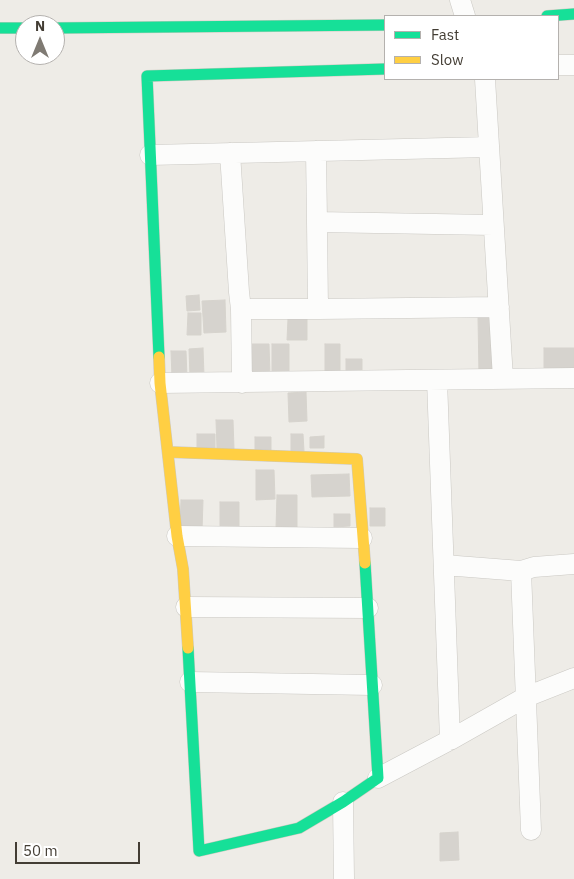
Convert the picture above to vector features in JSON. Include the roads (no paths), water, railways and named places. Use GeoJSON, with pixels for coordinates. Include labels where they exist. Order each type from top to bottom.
{"type":"FeatureCollection","features":[{"type":"Feature","properties":{"kind":"street"},"geometry":{"type":"LineString","coordinates":[[460,0],[465,15]]}},
{"type":"Feature","properties":{"kind":"street"},"geometry":{"type":"LineString","coordinates":[[552,0],[553,15]]}},
{"type":"Feature","properties":{"kind":"street"},"geometry":{"type":"LineString","coordinates":[[559,15],[574,14]]}},
{"type":"Feature","properties":{"kind":"street"},"geometry":{"type":"LineString","coordinates":[[65,28],[384,25]]}},
{"type":"Feature","properties":{"kind":"street"},"geometry":{"type":"LineString","coordinates":[[0,28],[15,28]]}},
{"type":"Feature","properties":{"kind":"street"},"geometry":{"type":"LineString","coordinates":[[384,69],[147,76],[160,383],[177,536],[183,569],[198,851],[299,828],[343,802],[378,778],[526,697],[574,678]]}},
{"type":"Feature","properties":{"kind":"street"},"geometry":{"type":"LineString","coordinates":[[485,80],[503,379]]}},
{"type":"Feature","properties":{"kind":"street"},"geometry":{"type":"LineString","coordinates":[[150,155],[489,147]]}},
{"type":"Feature","properties":{"kind":"street"},"geometry":{"type":"LineString","coordinates":[[316,151],[318,309]]}},
{"type":"Feature","properties":{"kind":"street"},"geometry":{"type":"LineString","coordinates":[[230,153],[239,292],[242,309],[242,383]]}},
{"type":"Feature","properties":{"kind":"street"},"geometry":{"type":"LineString","coordinates":[[317,222],[493,225]]}},
{"type":"Feature","properties":{"kind":"street"},"geometry":{"type":"LineString","coordinates":[[242,309],[499,307]]}},
{"type":"Feature","properties":{"kind":"street"},"geometry":{"type":"LineString","coordinates":[[160,383],[574,378]]}},
{"type":"Feature","properties":{"kind":"street"},"geometry":{"type":"LineString","coordinates":[[437,380],[450,740]]}},
{"type":"Feature","properties":{"kind":"street"},"geometry":{"type":"LineString","coordinates":[[168,452],[357,459],[378,778]]}},
{"type":"Feature","properties":{"kind":"street"},"geometry":{"type":"LineString","coordinates":[[177,536],[362,538]]}},
{"type":"Feature","properties":{"kind":"street"},"geometry":{"type":"LineString","coordinates":[[444,566],[521,571],[534,567],[574,564]]}},
{"type":"Feature","properties":{"kind":"street"},"geometry":{"type":"LineString","coordinates":[[521,571],[531,830]]}},
{"type":"Feature","properties":{"kind":"street"},"geometry":{"type":"LineString","coordinates":[[186,607],[368,608]]}},
{"type":"Feature","properties":{"kind":"street"},"geometry":{"type":"LineString","coordinates":[[190,682],[372,685]]}},
{"type":"Feature","properties":{"kind":"street"},"geometry":{"type":"LineString","coordinates":[[343,802],[344,879]]}}]}
